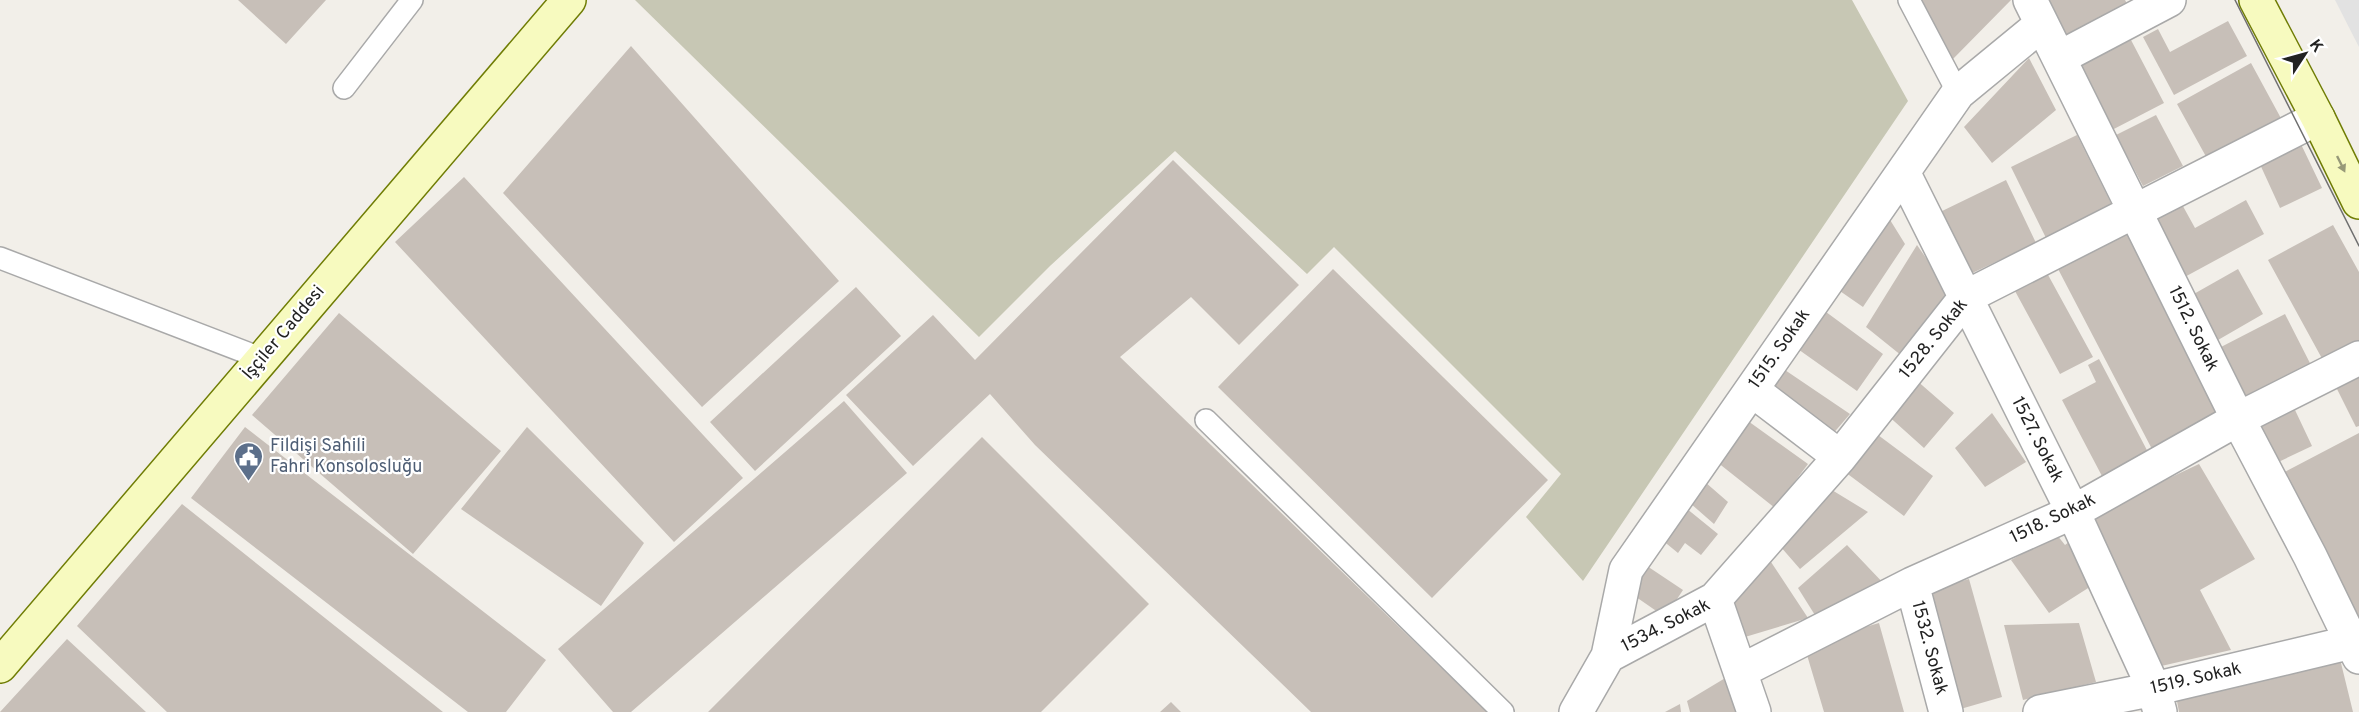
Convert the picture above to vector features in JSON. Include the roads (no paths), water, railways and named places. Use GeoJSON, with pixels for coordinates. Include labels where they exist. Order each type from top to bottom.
{"type":"FeatureCollection","features":[{"type":"Feature","properties":{"kind":"street","name":"İşçiler Caddesi"},"geometry":{"type":"LineString","coordinates":[[1,664],[568,0]]}},
{"type":"Feature","properties":{"kind":"street"},"geometry":{"type":"LineString","coordinates":[[2059,58],[2169,0]]}},
{"type":"Feature","properties":{"kind":"street"},"geometry":{"type":"LineString","coordinates":[[2256,0],[2359,201]]}},
{"type":"Feature","properties":{"kind":"street","name":"1515. Sokak"},"geometry":{"type":"LineString","coordinates":[[1576,712],[1608,656],[1626,570],[1958,93],[2036,12]]}},
{"type":"Feature","properties":{"kind":"street","name":"1512. Sokak"},"geometry":{"type":"LineString","coordinates":[[2036,12],[2238,419],[2357,646]]}},
{"type":"Feature","properties":{"kind":"street","name":"1528. Sokak"},"geometry":{"type":"LineString","coordinates":[[1715,598],[1840,457],[1966,297],[2318,118]]}},
{"type":"Feature","properties":{"kind":"street","name":"1527. Sokak"},"geometry":{"type":"LineString","coordinates":[[1903,172],[2073,512],[2157,701]]}},
{"type":"Feature","properties":{"kind":"street","name":"1518. Sokak"},"geometry":{"type":"LineString","coordinates":[[1741,671],[1912,584],[2073,512],[2238,419],[2359,358]]}},
{"type":"Feature","properties":{"kind":"street"},"geometry":{"type":"LineString","coordinates":[[1752,390],[1840,457]]}},
{"type":"Feature","properties":{"kind":"street","name":"1532. Sokak"},"geometry":{"type":"LineString","coordinates":[[1912,584],[1946,712]]}},
{"type":"Feature","properties":{"kind":"street","name":"1534. Sokak"},"geometry":{"type":"LineString","coordinates":[[1608,656],[1715,598],[1754,712]]}},
{"type":"Feature","properties":{"kind":"street","name":"1519. Sokak"},"geometry":{"type":"LineString","coordinates":[[2040,712],[2157,701],[2357,646]]}},
{"type":"Feature","properties":{"kind":"lane"},"geometry":{"type":"LineString","coordinates":[[344,88],[412,0]]}},
{"type":"Feature","properties":{"kind":"lane"},"geometry":{"type":"LineString","coordinates":[[1909,0],[1958,93]]}},
{"type":"Feature","properties":{"kind":"lane"},"geometry":{"type":"LineString","coordinates":[[0,258],[262,359]]}},
{"type":"Feature","properties":{"kind":"lane"},"geometry":{"type":"LineString","coordinates":[[1206,420],[1503,712]]}},
{"type":"Feature","properties":{"kind":"tram line"},"geometry":{"type":"LineString","coordinates":[[2235,0],[2359,246]]}},
{"type":"Feature","properties":{"kind":"place","name":"Fildişi Sahili Fahri Konsolosluğu"},"geometry":{"type":"Point","coordinates":[249,482]}}]}
